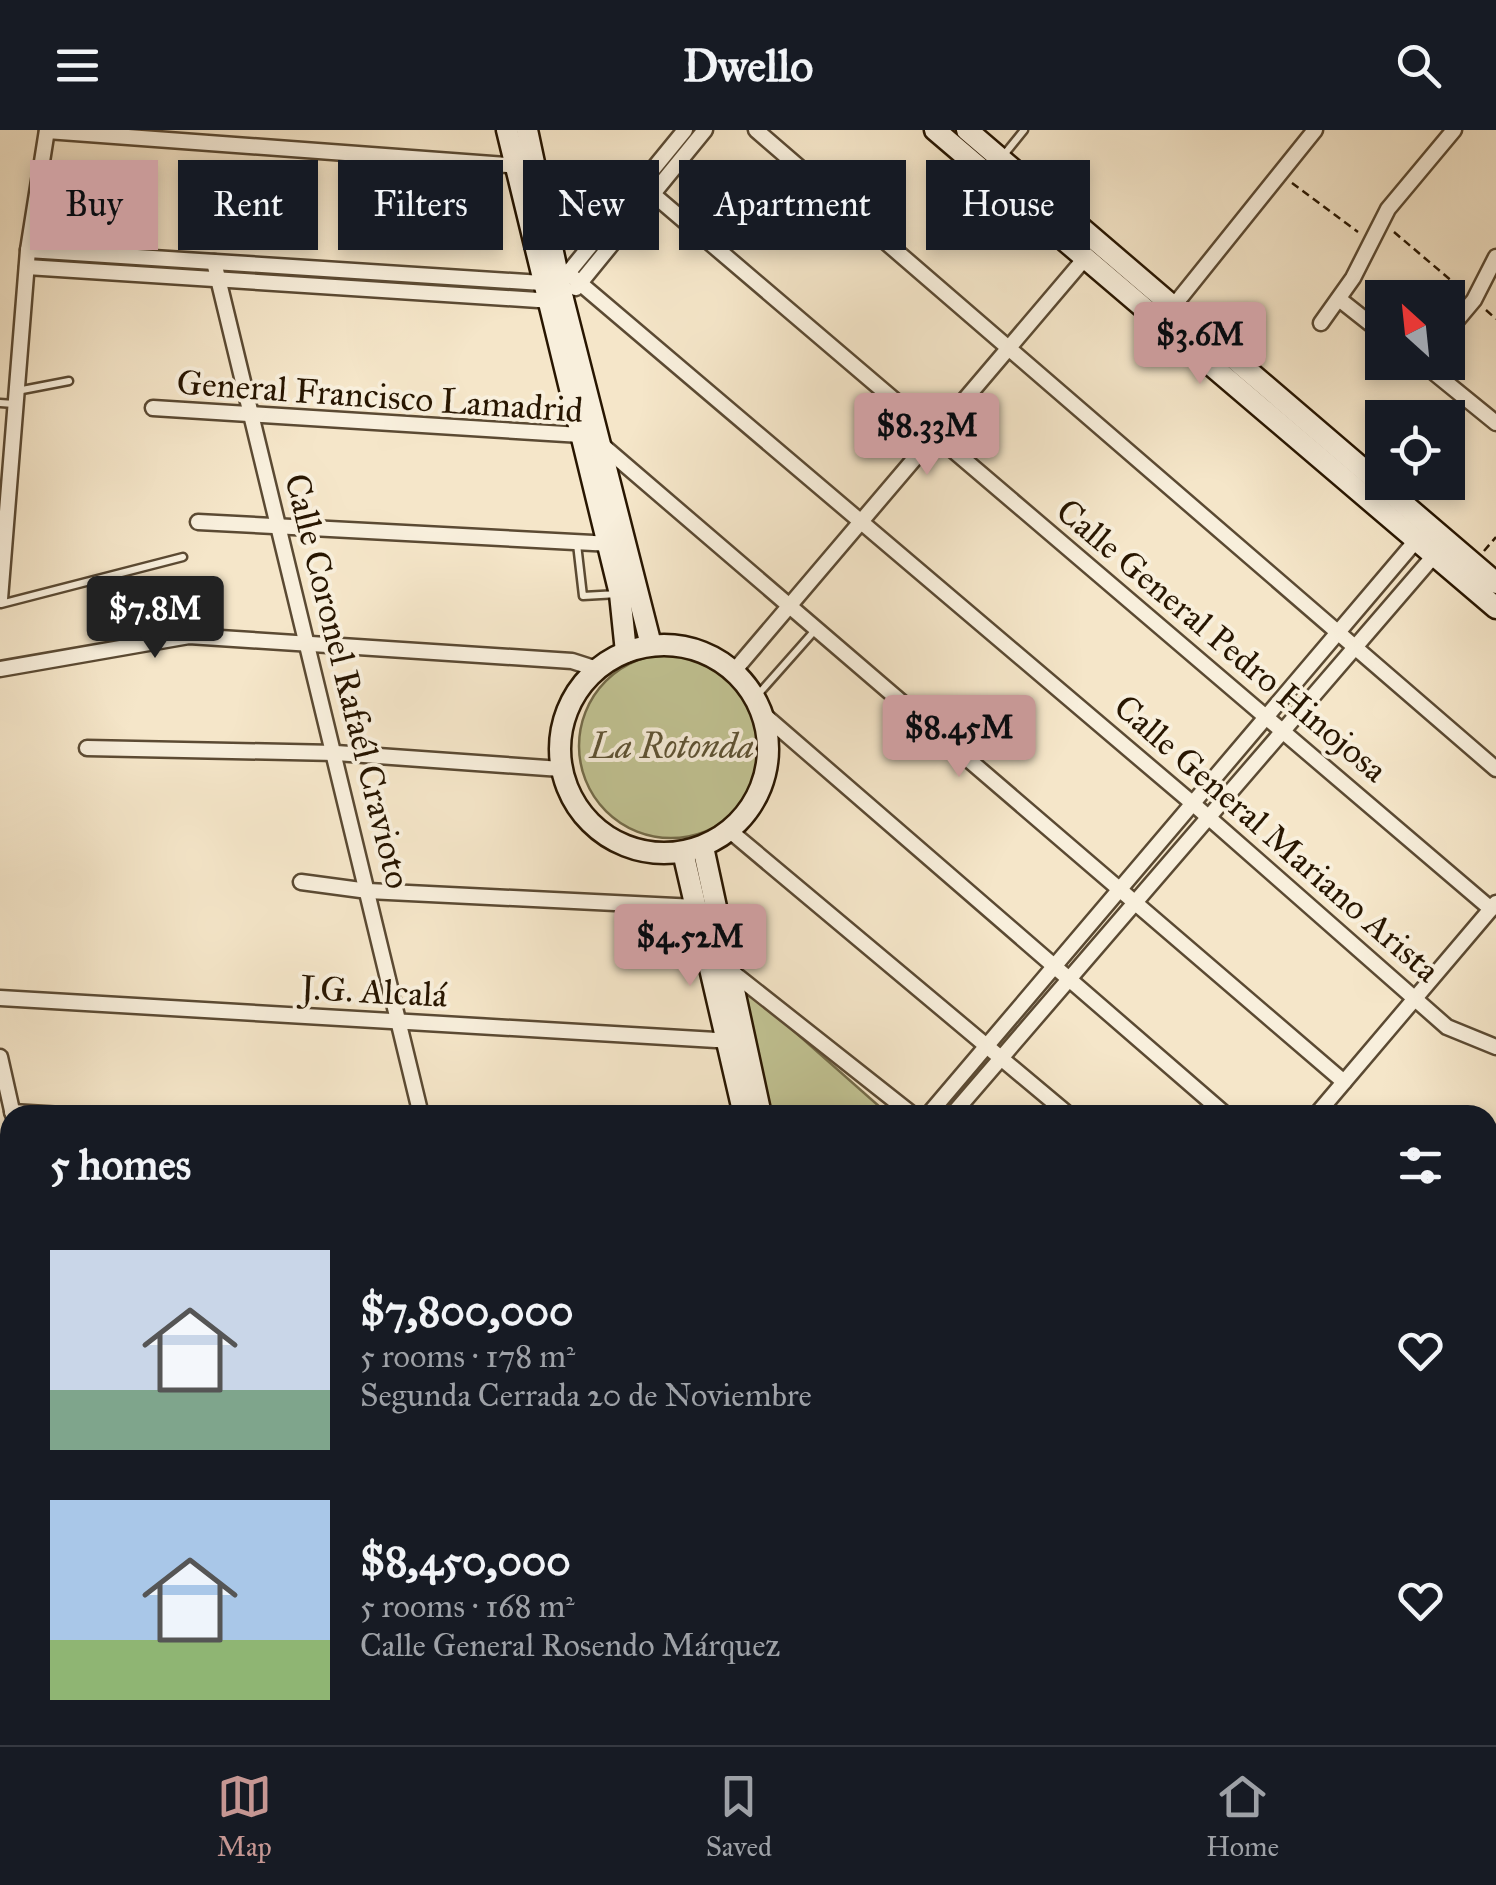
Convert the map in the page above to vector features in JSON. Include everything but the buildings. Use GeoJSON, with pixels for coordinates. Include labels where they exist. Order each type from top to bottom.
{"type":"FeatureCollection","features":[{"type":"Feature","properties":{"kind":"main road"},"geometry":{"type":"LineString","coordinates":[[507,130],[523,162]]}},
{"type":"Feature","properties":{"kind":"main road"},"geometry":{"type":"LineString","coordinates":[[526,160],[528,130]]}},
{"type":"Feature","properties":{"kind":"main road"},"geometry":{"type":"LineString","coordinates":[[935,130],[984,160]]}},
{"type":"Feature","properties":{"kind":"main road"},"geometry":{"type":"LineString","coordinates":[[967,130],[990,160]]}},
{"type":"Feature","properties":{"kind":"main road"},"geometry":{"type":"LineString","coordinates":[[1090,248],[1423,532],[1496,608]]}},
{"type":"Feature","properties":{"kind":"main road"},"geometry":{"type":"LineString","coordinates":[[549,250],[602,445],[617,544],[626,652]]}},
{"type":"Feature","properties":{"kind":"main road"},"geometry":{"type":"LineString","coordinates":[[1079,250],[1167,314]]}},
{"type":"Feature","properties":{"kind":"main road"},"geometry":{"type":"LineString","coordinates":[[560,287],[581,435],[651,645]]}},
{"type":"Feature","properties":{"kind":"main road"},"geometry":{"type":"LineString","coordinates":[[1441,548],[1496,583]]}},
{"type":"Feature","properties":{"kind":"main road"},"geometry":{"type":"LineString","coordinates":[[651,645],[695,649],[734,671],[759,706],[768,752],[761,790],[730,831],[693,849],[656,854],[629,848],[604,836],[584,818],[569,795],[559,746],[566,714],[582,685],[597,669],[626,652],[651,645]]}},
{"type":"Feature","properties":{"kind":"main road"},"geometry":{"type":"LineString","coordinates":[[693,849],[696,907],[708,959],[758,1105]]}},
{"type":"Feature","properties":{"kind":"main road"},"geometry":{"type":"LineString","coordinates":[[693,849],[729,969],[743,1105]]}},
{"type":"Feature","properties":{"kind":"street"},"geometry":{"type":"LineString","coordinates":[[0,602],[11,399],[47,130],[523,166]]}},
{"type":"Feature","properties":{"kind":"street"},"geometry":{"type":"LineString","coordinates":[[659,170],[685,130]]}},
{"type":"Feature","properties":{"kind":"street"},"geometry":{"type":"LineString","coordinates":[[659,176],[705,130]]}},
{"type":"Feature","properties":{"kind":"street"},"geometry":{"type":"LineString","coordinates":[[756,130],[1496,768]]}},
{"type":"Feature","properties":{"kind":"street"},"geometry":{"type":"LineString","coordinates":[[1167,314],[1315,130]]}},
{"type":"Feature","properties":{"kind":"street"},"geometry":{"type":"LineString","coordinates":[[1321,323],[1339,299],[1381,222],[1454,130]]}},
{"type":"Feature","properties":{"kind":"street","name":"Calle General Pedro Hinojosa"},"geometry":{"type":"LineString","coordinates":[[659,198],[934,436],[1493,906]]}},
{"type":"Feature","properties":{"kind":"street"},"geometry":{"type":"LineString","coordinates":[[28,250],[560,287]]}},
{"type":"Feature","properties":{"kind":"street"},"geometry":{"type":"LineString","coordinates":[[27,267],[219,280],[560,287],[593,250]]}},
{"type":"Feature","properties":{"kind":"street"},"geometry":{"type":"LineString","coordinates":[[734,671],[1086,257]]}},
{"type":"Feature","properties":{"kind":"street"},"geometry":{"type":"LineString","coordinates":[[1465,310],[1496,257]]}},
{"type":"Feature","properties":{"kind":"street","name":"Calle Coronel Rafaél Cravioto"},"geometry":{"type":"LineString","coordinates":[[214,262],[420,1105]]}},
{"type":"Feature","properties":{"kind":"street","name":"Calle General Mariano Arista"},"geometry":{"type":"LineString","coordinates":[[560,287],[862,520],[1414,998],[1462,1036],[1496,1047]]}},
{"type":"Feature","properties":{"kind":"street"},"geometry":{"type":"LineString","coordinates":[[1339,299],[1365,320]]}},
{"type":"Feature","properties":{"kind":"street"},"geometry":{"type":"LineString","coordinates":[[1443,380],[1496,423]]}},
{"type":"Feature","properties":{"kind":"street","name":"General Francisco Lamadrid"},"geometry":{"type":"LineString","coordinates":[[152,408],[581,435],[602,445],[1344,1082]]}},
{"type":"Feature","properties":{"kind":"street"},"geometry":{"type":"LineString","coordinates":[[198,522],[617,544]]}},
{"type":"Feature","properties":{"kind":"street"},"geometry":{"type":"LineString","coordinates":[[936,1105],[1423,532]]}},
{"type":"Feature","properties":{"kind":"street"},"geometry":{"type":"LineString","coordinates":[[961,1105],[1441,548]]}},
{"type":"Feature","properties":{"kind":"street"},"geometry":{"type":"LineString","coordinates":[[0,669],[168,637],[572,661],[597,669]]}},
{"type":"Feature","properties":{"kind":"street"},"geometry":{"type":"LineString","coordinates":[[759,706],[1052,968],[1214,1105]]}},
{"type":"Feature","properties":{"kind":"street"},"geometry":{"type":"LineString","coordinates":[[87,748],[197,746],[561,769]]}},
{"type":"Feature","properties":{"kind":"street"},"geometry":{"type":"LineString","coordinates":[[730,831],[1058,1105]]}},
{"type":"Feature","properties":{"kind":"street"},"geometry":{"type":"LineString","coordinates":[[301,882],[368,891],[696,907]]}},
{"type":"Feature","properties":{"kind":"street"},"geometry":{"type":"LineString","coordinates":[[1324,1105],[1493,906]]}},
{"type":"Feature","properties":{"kind":"street"},"geometry":{"type":"LineString","coordinates":[[708,959],[729,969],[900,1105]]}},
{"type":"Feature","properties":{"kind":"street","name":"J.G. Alcalá"},"geometry":{"type":"LineString","coordinates":[[0,998],[736,1042]]}},
{"type":"Feature","properties":{"kind":"street"},"geometry":{"type":"LineString","coordinates":[[0,1057],[7,1105]]}},
{"type":"Feature","properties":{"kind":"lane"},"geometry":{"type":"LineString","coordinates":[[999,160],[1024,130]]}},
{"type":"Feature","properties":{"kind":"lane"},"geometry":{"type":"LineString","coordinates":[[11,399],[70,381]]}},
{"type":"Feature","properties":{"kind":"lane"},"geometry":{"type":"LineString","coordinates":[[577,542],[584,596],[620,594]]}},
{"type":"Feature","properties":{"kind":"lane"},"geometry":{"type":"LineString","coordinates":[[0,602],[183,557]]}},
{"type":"Feature","properties":{"kind":"lane"},"geometry":{"type":"LineString","coordinates":[[759,706],[817,628]]}},
{"type":"Feature","properties":{"kind":"path"},"geometry":{"type":"LineString","coordinates":[[1278,173],[1372,242]]}},
{"type":"Feature","properties":{"kind":"path"},"geometry":{"type":"LineString","coordinates":[[1381,222],[1496,319]]}},
{"type":"Feature","properties":{"kind":"green space","name":"La Rotonda"},"geometry":{"type":"Polygon","coordinates":[[[671,654],[706,661],[736,681],[756,711],[763,746],[756,781],[736,811],[706,831],[671,838],[636,831],[606,811],[586,781],[579,746],[586,711],[606,681],[636,661],[671,654]]]}},
{"type":"Feature","properties":{"kind":"green space"},"geometry":{"type":"Polygon","coordinates":[[[739,991],[761,1002],[878,1105],[767,1105],[739,991]]]}}]}
